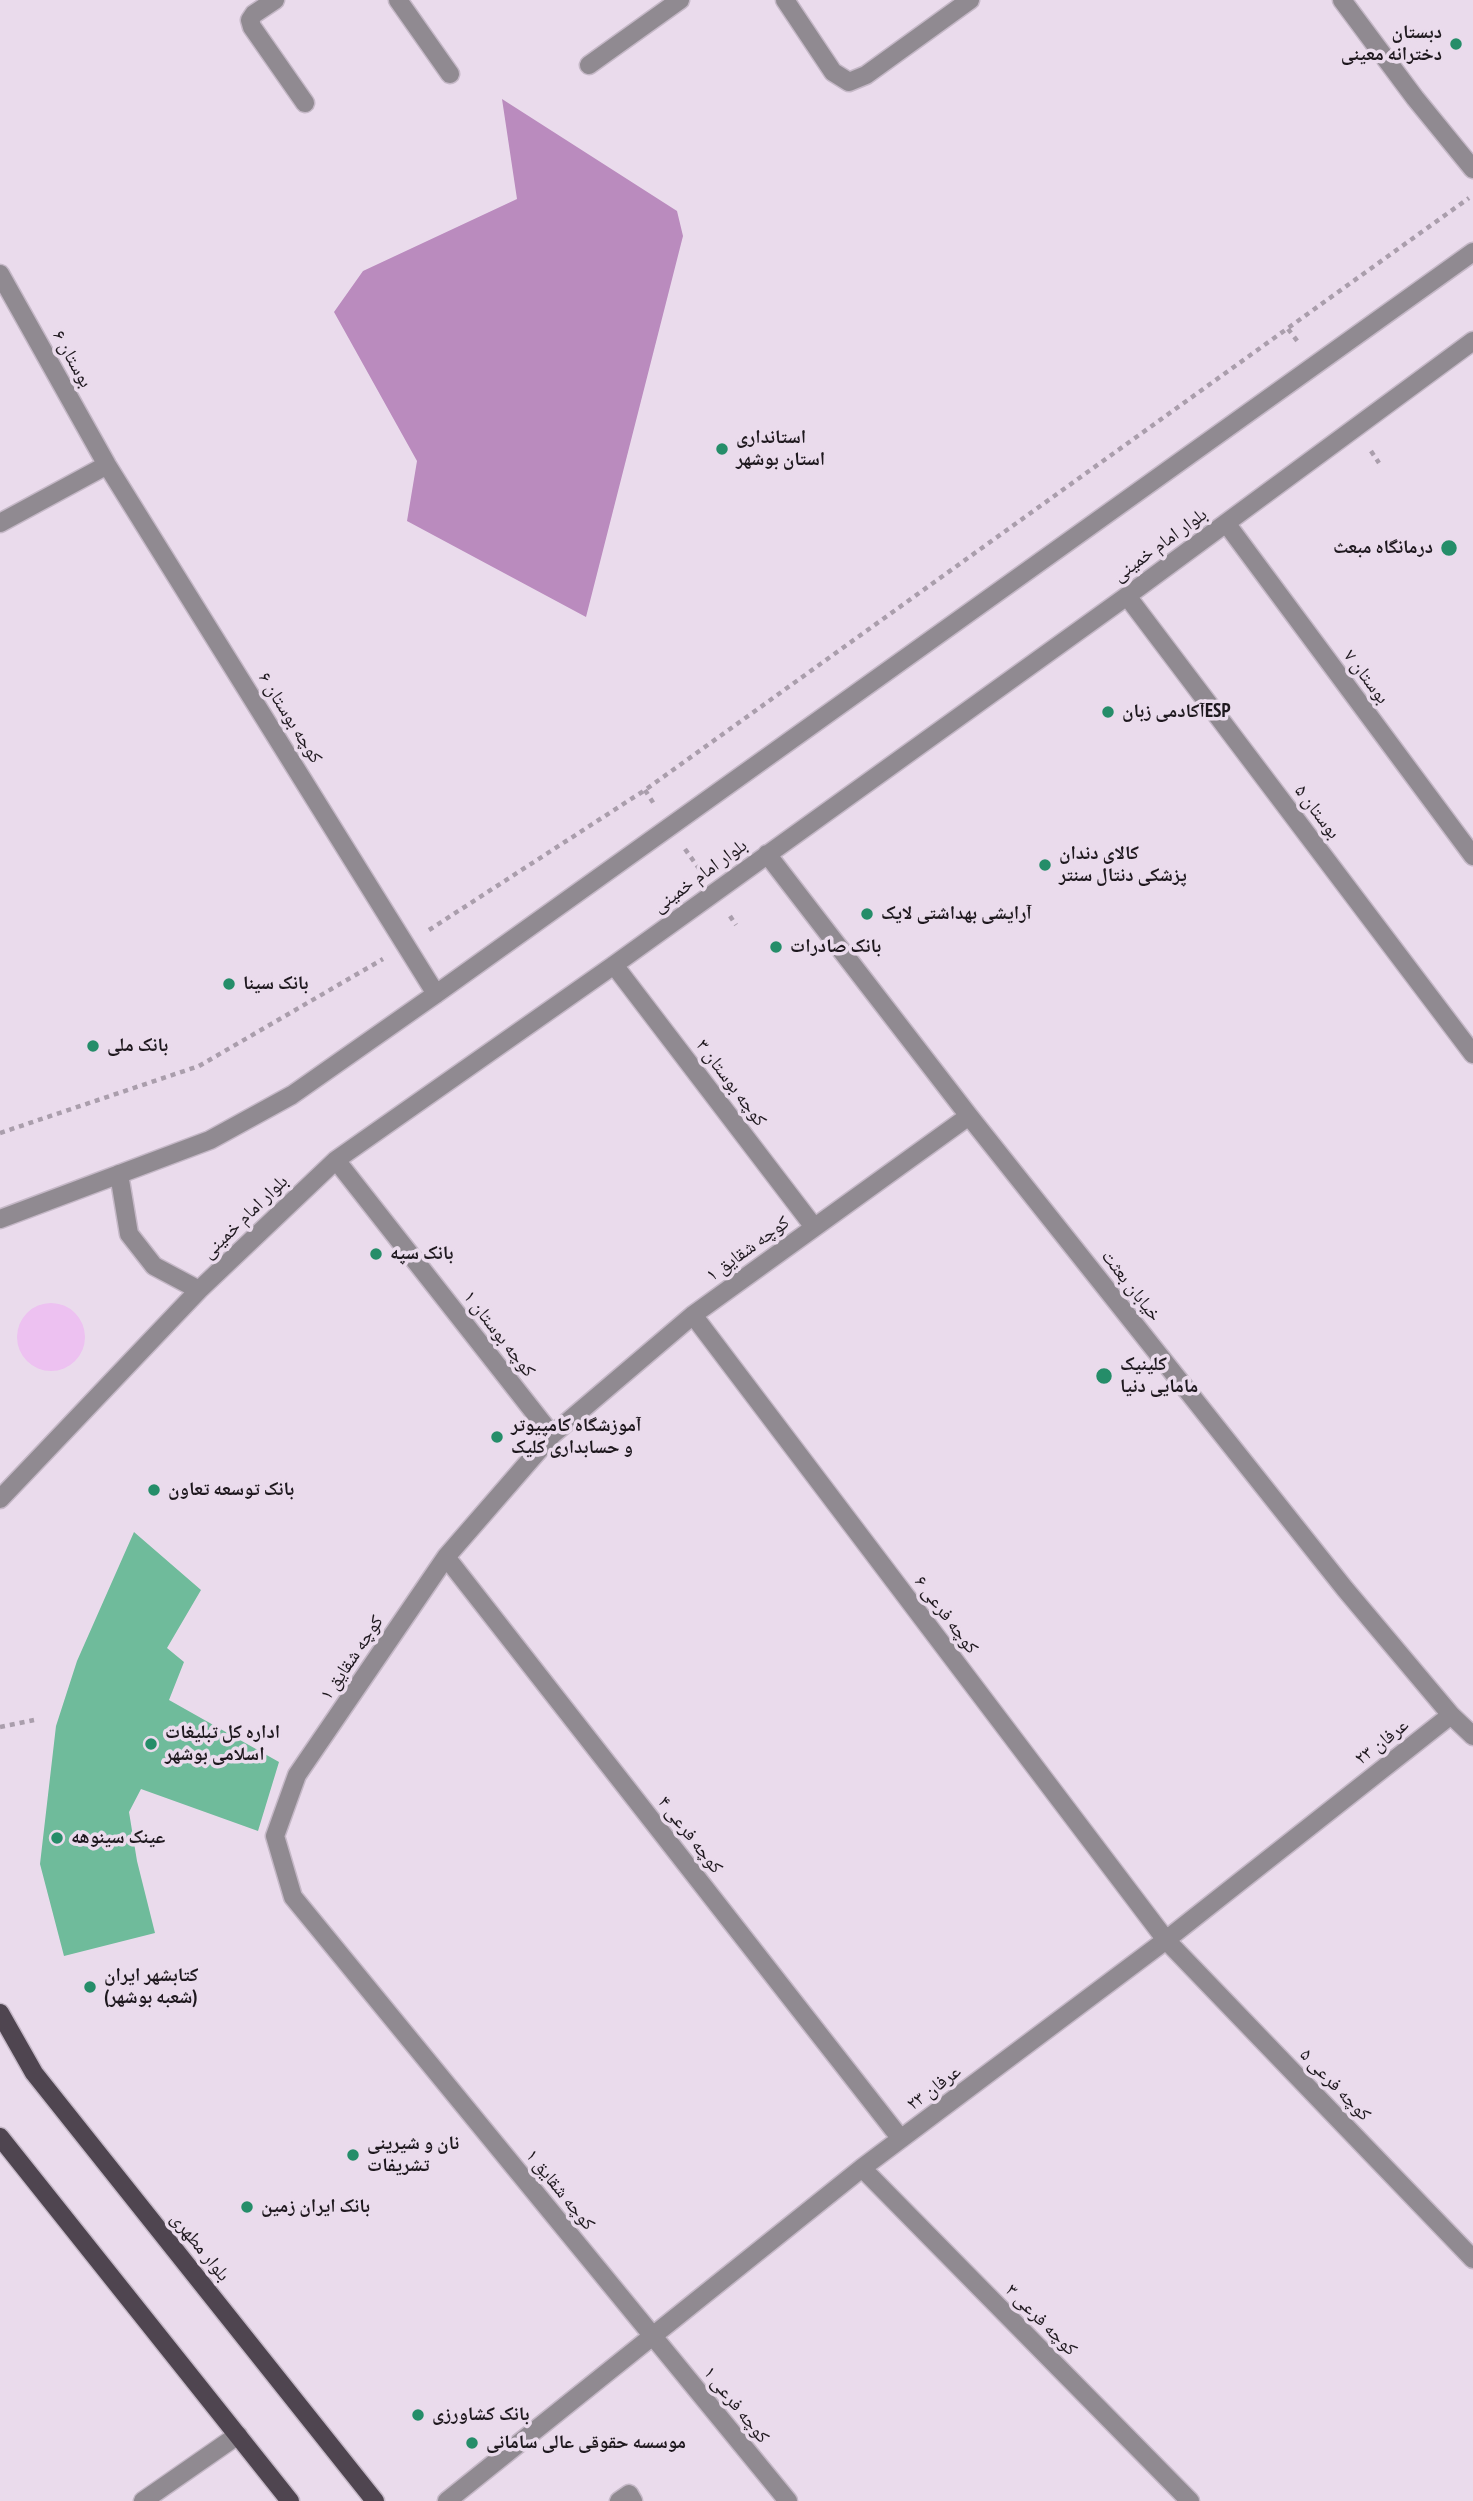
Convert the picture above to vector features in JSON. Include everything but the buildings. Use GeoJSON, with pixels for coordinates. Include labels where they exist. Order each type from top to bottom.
{"type":"FeatureCollection","features":[{"type":"Feature","properties":{"kind":"main road","name":"بلوار مطهری"},"geometry":{"type":"LineString","coordinates":[[0,2013],[34,2073],[375,2501]]}},
{"type":"Feature","properties":{"kind":"main road"},"geometry":{"type":"LineString","coordinates":[[0,2137],[290,2501]]}},
{"type":"Feature","properties":{"kind":"street"},"geometry":{"type":"LineString","coordinates":[[275,0],[254,15],[250,20],[252,27],[305,103]]}},
{"type":"Feature","properties":{"kind":"street"},"geometry":{"type":"LineString","coordinates":[[398,0],[450,74]]}},
{"type":"Feature","properties":{"kind":"street"},"geometry":{"type":"LineString","coordinates":[[589,65],[680,0]]}},
{"type":"Feature","properties":{"kind":"street"},"geometry":{"type":"LineString","coordinates":[[785,0],[833,72],[849,82],[866,75],[970,0]]}},
{"type":"Feature","properties":{"kind":"street"},"geometry":{"type":"LineString","coordinates":[[1342,0],[1415,98],[1473,169]]}},
{"type":"Feature","properties":{"kind":"street"},"geometry":{"type":"LineString","coordinates":[[0,1219],[210,1140],[292,1095],[1473,252]]}},
{"type":"Feature","properties":{"kind":"street","name":"بوستان ۶"},"geometry":{"type":"LineString","coordinates":[[0,274],[107,465]]}},
{"type":"Feature","properties":{"kind":"street","name":"بلوار امام خمینی"},"geometry":{"type":"LineString","coordinates":[[0,1499],[200,1290],[336,1160],[614,965],[1127,596],[1473,341]]}},
{"type":"Feature","properties":{"kind":"street"},"geometry":{"type":"LineString","coordinates":[[0,523],[107,465]]}},
{"type":"Feature","properties":{"kind":"street","name":"کوچه بوستان ۶"},"geometry":{"type":"LineString","coordinates":[[107,465],[436,994]]}},
{"type":"Feature","properties":{"kind":"street","name":"بوستان ۷"},"geometry":{"type":"LineString","coordinates":[[1226,523],[1473,856]]}},
{"type":"Feature","properties":{"kind":"street","name":"بوستان ۵"},"geometry":{"type":"LineString","coordinates":[[1127,596],[1473,1054]]}},
{"type":"Feature","properties":{"kind":"street","name":"خیابان بعثت"},"geometry":{"type":"LineString","coordinates":[[767,854],[969,1116],[1345,1589],[1451,1715],[1473,1736]]}},
{"type":"Feature","properties":{"kind":"street","name":"کوچه بوستان ۳"},"geometry":{"type":"LineString","coordinates":[[614,965],[814,1227]]}},
{"type":"Feature","properties":{"kind":"street","name":"کوچه شقایق ۱"},"geometry":{"type":"LineString","coordinates":[[652,2337],[293,1897],[275,1836],[297,1775],[446,1557],[552,1435],[693,1315],[969,1116]]}},
{"type":"Feature","properties":{"kind":"street","name":"کوچه بوستان ۱"},"geometry":{"type":"LineString","coordinates":[[336,1160],[552,1435]]}},
{"type":"Feature","properties":{"kind":"street"},"geometry":{"type":"LineString","coordinates":[[119,1174],[129,1234],[154,1266],[200,1290]]}},
{"type":"Feature","properties":{"kind":"street","name":"کوچه فرعی ۶"},"geometry":{"type":"LineString","coordinates":[[693,1315],[1166,1940]]}},
{"type":"Feature","properties":{"kind":"street","name":"کوچه فرعی ۴"},"geometry":{"type":"LineString","coordinates":[[446,1557],[901,2139]]}},
{"type":"Feature","properties":{"kind":"street","name":"عرفان ۲۳"},"geometry":{"type":"LineString","coordinates":[[447,2501],[862,2168],[1166,1940],[1451,1715]]}},
{"type":"Feature","properties":{"kind":"street","name":"کوچه فرعی ۵"},"geometry":{"type":"LineString","coordinates":[[1166,1940],[1473,2259]]}},
{"type":"Feature","properties":{"kind":"street","name":"کوچه فرعی ۳"},"geometry":{"type":"LineString","coordinates":[[862,2168],[1190,2501]]}},
{"type":"Feature","properties":{"kind":"street","name":"کوچه فرعی ۱"},"geometry":{"type":"LineString","coordinates":[[652,2337],[788,2501]]}},
{"type":"Feature","properties":{"kind":"street"},"geometry":{"type":"LineString","coordinates":[[143,2501],[238,2435]]}},
{"type":"Feature","properties":{"kind":"street"},"geometry":{"type":"LineString","coordinates":[[619,2501],[629,2494],[633,2501]]}},
{"type":"Feature","properties":{"kind":"path"},"geometry":{"type":"LineString","coordinates":[[0,1133],[199,1066],[406,945],[645,790],[1473,196]]}},
{"type":"Feature","properties":{"kind":"path"},"geometry":{"type":"LineString","coordinates":[[1288,329],[1315,366]]}},
{"type":"Feature","properties":{"kind":"path"},"geometry":{"type":"LineString","coordinates":[[1357,426],[1379,463]]}},
{"type":"Feature","properties":{"kind":"path"},"geometry":{"type":"LineString","coordinates":[[645,790],[736,925]]}},
{"type":"Feature","properties":{"kind":"path"},"geometry":{"type":"LineString","coordinates":[[0,1727],[34,1720]]}},
{"type":"Feature","properties":{"kind":"shaded area"},"geometry":{"type":"Polygon","coordinates":[[[502,99],[677,211],[683,236],[586,617],[407,521],[417,461],[334,312],[363,271],[517,199],[502,99]]]}},
{"type":"Feature","properties":{"kind":"shaded area"},"geometry":{"type":"Polygon","coordinates":[[[51,1303],[64,1306],[75,1313],[82,1324],[85,1337],[82,1350],[75,1361],[64,1368],[51,1371],[38,1368],[27,1361],[20,1350],[17,1337],[20,1324],[27,1313],[38,1306],[51,1303]]]}},
{"type":"Feature","properties":{"kind":"place","name":"دبستان دخترانه معینی"},"geometry":{"type":"Point","coordinates":[1456,44]}},
{"type":"Feature","properties":{"kind":"place","name":"استانداری استان بوشهر"},"geometry":{"type":"Point","coordinates":[722,449]}},
{"type":"Feature","properties":{"kind":"place","name":"درمانگاه مبعث"},"geometry":{"type":"Point","coordinates":[1449,548]}},
{"type":"Feature","properties":{"kind":"place","name":"آکادمی زبانESP"},"geometry":{"type":"Point","coordinates":[1108,712]}},
{"type":"Feature","properties":{"kind":"place","name":"کالای دندان پزشکی دنتال سنتر"},"geometry":{"type":"Point","coordinates":[1045,865]}},
{"type":"Feature","properties":{"kind":"place","name":"آرایشی بهداشتی لایک"},"geometry":{"type":"Point","coordinates":[867,914]}},
{"type":"Feature","properties":{"kind":"place","name":"بانک صادرات"},"geometry":{"type":"Point","coordinates":[776,947]}},
{"type":"Feature","properties":{"kind":"place","name":"بانک سینا"},"geometry":{"type":"Point","coordinates":[229,984]}},
{"type":"Feature","properties":{"kind":"place","name":"بانک ملی"},"geometry":{"type":"Point","coordinates":[93,1046]}},
{"type":"Feature","properties":{"kind":"place","name":"بانک سپه"},"geometry":{"type":"Point","coordinates":[376,1254]}},
{"type":"Feature","properties":{"kind":"place","name":"کلینیک مامایی دنیا"},"geometry":{"type":"Point","coordinates":[1104,1376]}},
{"type":"Feature","properties":{"kind":"place","name":"آموزشگاه کامپیوتر و حسابداری کلیک"},"geometry":{"type":"Point","coordinates":[497,1437]}},
{"type":"Feature","properties":{"kind":"place","name":"بانک توسعه تعاون"},"geometry":{"type":"Point","coordinates":[154,1490]}},
{"type":"Feature","properties":{"kind":"place","name":"اداره کل تبلیغات اسلامی بوشهر"},"geometry":{"type":"Point","coordinates":[151,1744]}},
{"type":"Feature","properties":{"kind":"place","name":"عینک سینوهه"},"geometry":{"type":"Point","coordinates":[57,1838]}},
{"type":"Feature","properties":{"kind":"place","name":"کتابشهر ایران (شعبه بوشهر)"},"geometry":{"type":"Point","coordinates":[90,1987]}},
{"type":"Feature","properties":{"kind":"place","name":"نان و شیرینی تشریفات"},"geometry":{"type":"Point","coordinates":[353,2155]}},
{"type":"Feature","properties":{"kind":"place","name":"بانک ایران زمین"},"geometry":{"type":"Point","coordinates":[247,2207]}},
{"type":"Feature","properties":{"kind":"place","name":"بانک کشاورزی"},"geometry":{"type":"Point","coordinates":[418,2415]}},
{"type":"Feature","properties":{"kind":"place","name":"موسسه حقوقی عالی سامانی"},"geometry":{"type":"Point","coordinates":[472,2443]}}]}
